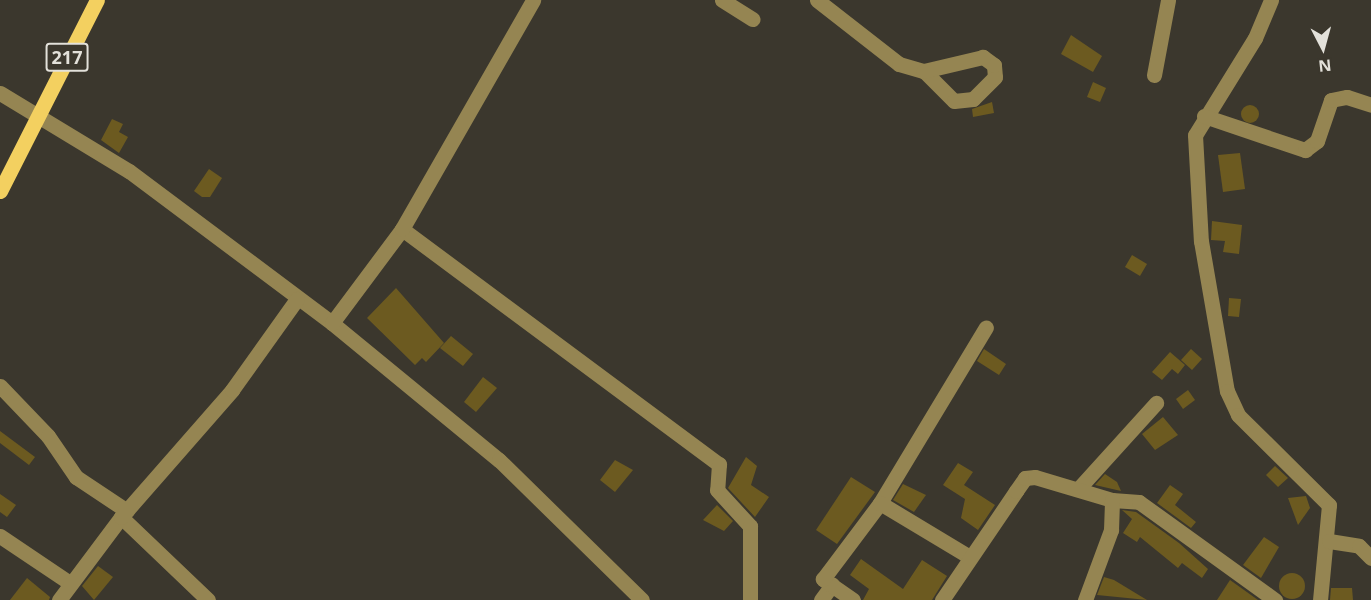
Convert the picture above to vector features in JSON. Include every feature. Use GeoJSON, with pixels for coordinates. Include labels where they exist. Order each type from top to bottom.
{"type":"FeatureCollection","features":[{"type":"Feature","properties":{"kind":"main road","name":"217"},"geometry":{"type":"LineString","coordinates":[[0,191],[97,0]]}},
{"type":"Feature","properties":{"kind":"street"},"geometry":{"type":"LineString","coordinates":[[332,323],[402,229],[534,0]]}},
{"type":"Feature","properties":{"kind":"street"},"geometry":{"type":"LineString","coordinates":[[722,0],[752,19]]}},
{"type":"Feature","properties":{"kind":"street"},"geometry":{"type":"LineString","coordinates":[[817,0],[899,64],[924,71]]}},
{"type":"Feature","properties":{"kind":"street"},"geometry":{"type":"LineString","coordinates":[[1154,75],[1168,0]]}},
{"type":"Feature","properties":{"kind":"street"},"geometry":{"type":"LineString","coordinates":[[1271,0],[1255,38],[1204,116],[1195,135],[1201,241],[1227,391],[1239,414],[1324,497],[1329,541],[1320,600]]}},
{"type":"Feature","properties":{"kind":"street"},"geometry":{"type":"LineString","coordinates":[[0,93],[129,171],[332,323],[499,460],[642,600]]}},
{"type":"Feature","properties":{"kind":"street"},"geometry":{"type":"LineString","coordinates":[[1204,116],[1305,150],[1317,141],[1332,100],[1347,97],[1371,105]]}},
{"type":"Feature","properties":{"kind":"street"},"geometry":{"type":"LineString","coordinates":[[402,229],[719,464],[717,490],[750,526],[750,600]]}},
{"type":"Feature","properties":{"kind":"street"},"geometry":{"type":"LineString","coordinates":[[58,600],[124,514],[232,390],[297,298]]}},
{"type":"Feature","properties":{"kind":"street"},"geometry":{"type":"LineString","coordinates":[[853,600],[823,579],[880,503],[986,327]]}},
{"type":"Feature","properties":{"kind":"street"},"geometry":{"type":"LineString","coordinates":[[0,386],[48,436],[76,477],[124,514],[208,600]]}},
{"type":"Feature","properties":{"kind":"street"},"geometry":{"type":"LineString","coordinates":[[1079,488],[1156,403]]}},
{"type":"Feature","properties":{"kind":"street"},"geometry":{"type":"LineString","coordinates":[[942,600],[1025,478],[1079,488],[1112,500],[1139,502],[1275,600]]}},
{"type":"Feature","properties":{"kind":"street"},"geometry":{"type":"LineString","coordinates":[[1085,600],[1111,530],[1112,500]]}},
{"type":"Feature","properties":{"kind":"street"},"geometry":{"type":"LineString","coordinates":[[880,503],[970,557]]}},
{"type":"Feature","properties":{"kind":"street"},"geometry":{"type":"LineString","coordinates":[[0,536],[70,583]]}},
{"type":"Feature","properties":{"kind":"street"},"geometry":{"type":"LineString","coordinates":[[1329,541],[1359,546],[1371,558]]}},
{"type":"Feature","properties":{"kind":"street"},"geometry":{"type":"LineString","coordinates":[[821,600],[832,585]]}},
{"type":"Feature","properties":{"kind":"building"},"geometry":{"type":"Polygon","coordinates":[[[1071,35],[1102,56],[1093,72],[1061,54],[1071,35]]]}},
{"type":"Feature","properties":{"kind":"building"},"geometry":{"type":"Polygon","coordinates":[[[1093,82],[1106,88],[1100,102],[1087,97],[1093,82]]]}},
{"type":"Feature","properties":{"kind":"building"},"geometry":{"type":"Polygon","coordinates":[[[992,102],[994,113],[973,117],[972,109],[992,102]]]}},
{"type":"Feature","properties":{"kind":"building"},"geometry":{"type":"Polygon","coordinates":[[[1250,105],[1256,108],[1259,114],[1256,120],[1250,123],[1244,120],[1241,114],[1244,108],[1250,105]]]}},
{"type":"Feature","properties":{"kind":"building"},"geometry":{"type":"Polygon","coordinates":[[[112,119],[123,124],[119,132],[128,137],[119,153],[101,140],[112,119]]]}},
{"type":"Feature","properties":{"kind":"building"},"geometry":{"type":"Polygon","coordinates":[[[1240,153],[1245,189],[1223,192],[1218,155],[1240,153]]]}},
{"type":"Feature","properties":{"kind":"building"},"geometry":{"type":"Polygon","coordinates":[[[209,169],[222,178],[210,197],[202,197],[194,191],[209,169]]]}},
{"type":"Feature","properties":{"kind":"building"},"geometry":{"type":"Polygon","coordinates":[[[1212,221],[1242,225],[1239,254],[1223,252],[1225,241],[1211,240],[1212,221]]]}},
{"type":"Feature","properties":{"kind":"building"},"geometry":{"type":"Polygon","coordinates":[[[1132,255],[1147,264],[1140,276],[1125,267],[1132,255]]]}},
{"type":"Feature","properties":{"kind":"building"},"geometry":{"type":"Polygon","coordinates":[[[396,288],[444,343],[426,362],[422,358],[415,365],[367,318],[396,288]]]}},
{"type":"Feature","properties":{"kind":"building"},"geometry":{"type":"Polygon","coordinates":[[[1229,298],[1241,299],[1239,317],[1228,316],[1229,298]]]}},
{"type":"Feature","properties":{"kind":"building"},"geometry":{"type":"Polygon","coordinates":[[[451,336],[473,354],[463,366],[440,348],[451,336]]]}},
{"type":"Feature","properties":{"kind":"building"},"geometry":{"type":"Polygon","coordinates":[[[984,349],[1006,364],[999,375],[977,361],[984,349]]]}},
{"type":"Feature","properties":{"kind":"building"},"geometry":{"type":"Polygon","coordinates":[[[1191,349],[1202,359],[1192,370],[1181,360],[1191,349]]]}},
{"type":"Feature","properties":{"kind":"building"},"geometry":{"type":"Polygon","coordinates":[[[1170,352],[1185,365],[1178,374],[1172,369],[1162,380],[1152,372],[1170,352]]]}},
{"type":"Feature","properties":{"kind":"building"},"geometry":{"type":"Polygon","coordinates":[[[483,377],[497,388],[476,412],[464,402],[483,377]]]}},
{"type":"Feature","properties":{"kind":"building"},"geometry":{"type":"Polygon","coordinates":[[[1188,390],[1195,400],[1183,409],[1176,399],[1188,390]]]}},
{"type":"Feature","properties":{"kind":"building"},"geometry":{"type":"Polygon","coordinates":[[[1163,417],[1178,435],[1155,450],[1142,434],[1163,417]]]}},
{"type":"Feature","properties":{"kind":"building"},"geometry":{"type":"Polygon","coordinates":[[[0,431],[35,457],[29,465],[0,443],[0,431]]]}},
{"type":"Feature","properties":{"kind":"building"},"geometry":{"type":"Polygon","coordinates":[[[746,457],[757,466],[751,485],[769,497],[755,517],[728,488],[746,457]]]}},
{"type":"Feature","properties":{"kind":"building"},"geometry":{"type":"Polygon","coordinates":[[[615,460],[633,470],[615,492],[600,480],[615,460]]]}},
{"type":"Feature","properties":{"kind":"building"},"geometry":{"type":"Polygon","coordinates":[[[958,463],[973,472],[964,485],[995,505],[978,530],[961,518],[965,499],[943,485],[958,463]]]}},
{"type":"Feature","properties":{"kind":"building"},"geometry":{"type":"Polygon","coordinates":[[[1275,466],[1288,478],[1278,487],[1266,475],[1275,466]]]}},
{"type":"Feature","properties":{"kind":"building"},"geometry":{"type":"Polygon","coordinates":[[[1105,474],[1117,482],[1121,491],[1095,485],[1105,474]]]}},
{"type":"Feature","properties":{"kind":"building"},"geometry":{"type":"Polygon","coordinates":[[[851,477],[875,492],[837,544],[816,530],[851,477]]]}},
{"type":"Feature","properties":{"kind":"building"},"geometry":{"type":"Polygon","coordinates":[[[903,484],[926,495],[914,512],[893,500],[903,484]]]}},
{"type":"Feature","properties":{"kind":"building"},"geometry":{"type":"Polygon","coordinates":[[[1170,485],[1183,494],[1175,505],[1196,522],[1191,528],[1157,503],[1170,485]]]}},
{"type":"Feature","properties":{"kind":"building"},"geometry":{"type":"Polygon","coordinates":[[[0,494],[16,505],[7,517],[0,512],[0,494]]]}},
{"type":"Feature","properties":{"kind":"building"},"geometry":{"type":"Polygon","coordinates":[[[1306,496],[1310,508],[1298,525],[1288,498],[1306,496]]]}},
{"type":"Feature","properties":{"kind":"building"},"geometry":{"type":"Polygon","coordinates":[[[717,505],[733,521],[724,531],[703,520],[717,505]]]}},
{"type":"Feature","properties":{"kind":"building"},"geometry":{"type":"Polygon","coordinates":[[[1122,510],[1136,512],[1179,543],[1208,569],[1202,578],[1182,563],[1178,568],[1140,537],[1137,542],[1123,533],[1132,519],[1122,510]]]}},
{"type":"Feature","properties":{"kind":"building"},"geometry":{"type":"Polygon","coordinates":[[[1264,537],[1279,547],[1261,578],[1243,565],[1264,537]]]}},
{"type":"Feature","properties":{"kind":"building"},"geometry":{"type":"Polygon","coordinates":[[[861,559],[903,589],[922,560],[947,576],[932,600],[863,600],[869,589],[850,575],[861,559]]]}},
{"type":"Feature","properties":{"kind":"building"},"geometry":{"type":"Polygon","coordinates":[[[98,566],[113,577],[94,600],[82,586],[98,566]]]}},
{"type":"Feature","properties":{"kind":"building"},"geometry":{"type":"Polygon","coordinates":[[[1292,573],[1301,577],[1305,586],[1301,595],[1292,599],[1283,595],[1279,586],[1283,577],[1292,573]]]}},
{"type":"Feature","properties":{"kind":"building"},"geometry":{"type":"Polygon","coordinates":[[[1104,577],[1114,580],[1147,600],[1097,595],[1104,577]]]}},
{"type":"Feature","properties":{"kind":"building"},"geometry":{"type":"Polygon","coordinates":[[[27,578],[50,597],[49,600],[10,600],[27,578]]]}},
{"type":"Feature","properties":{"kind":"building"},"geometry":{"type":"Polygon","coordinates":[[[1230,580],[1258,600],[1217,600],[1230,580]]]}},
{"type":"Feature","properties":{"kind":"building"},"geometry":{"type":"Polygon","coordinates":[[[1331,588],[1352,588],[1353,600],[1330,600],[1331,588]]]}}]}
